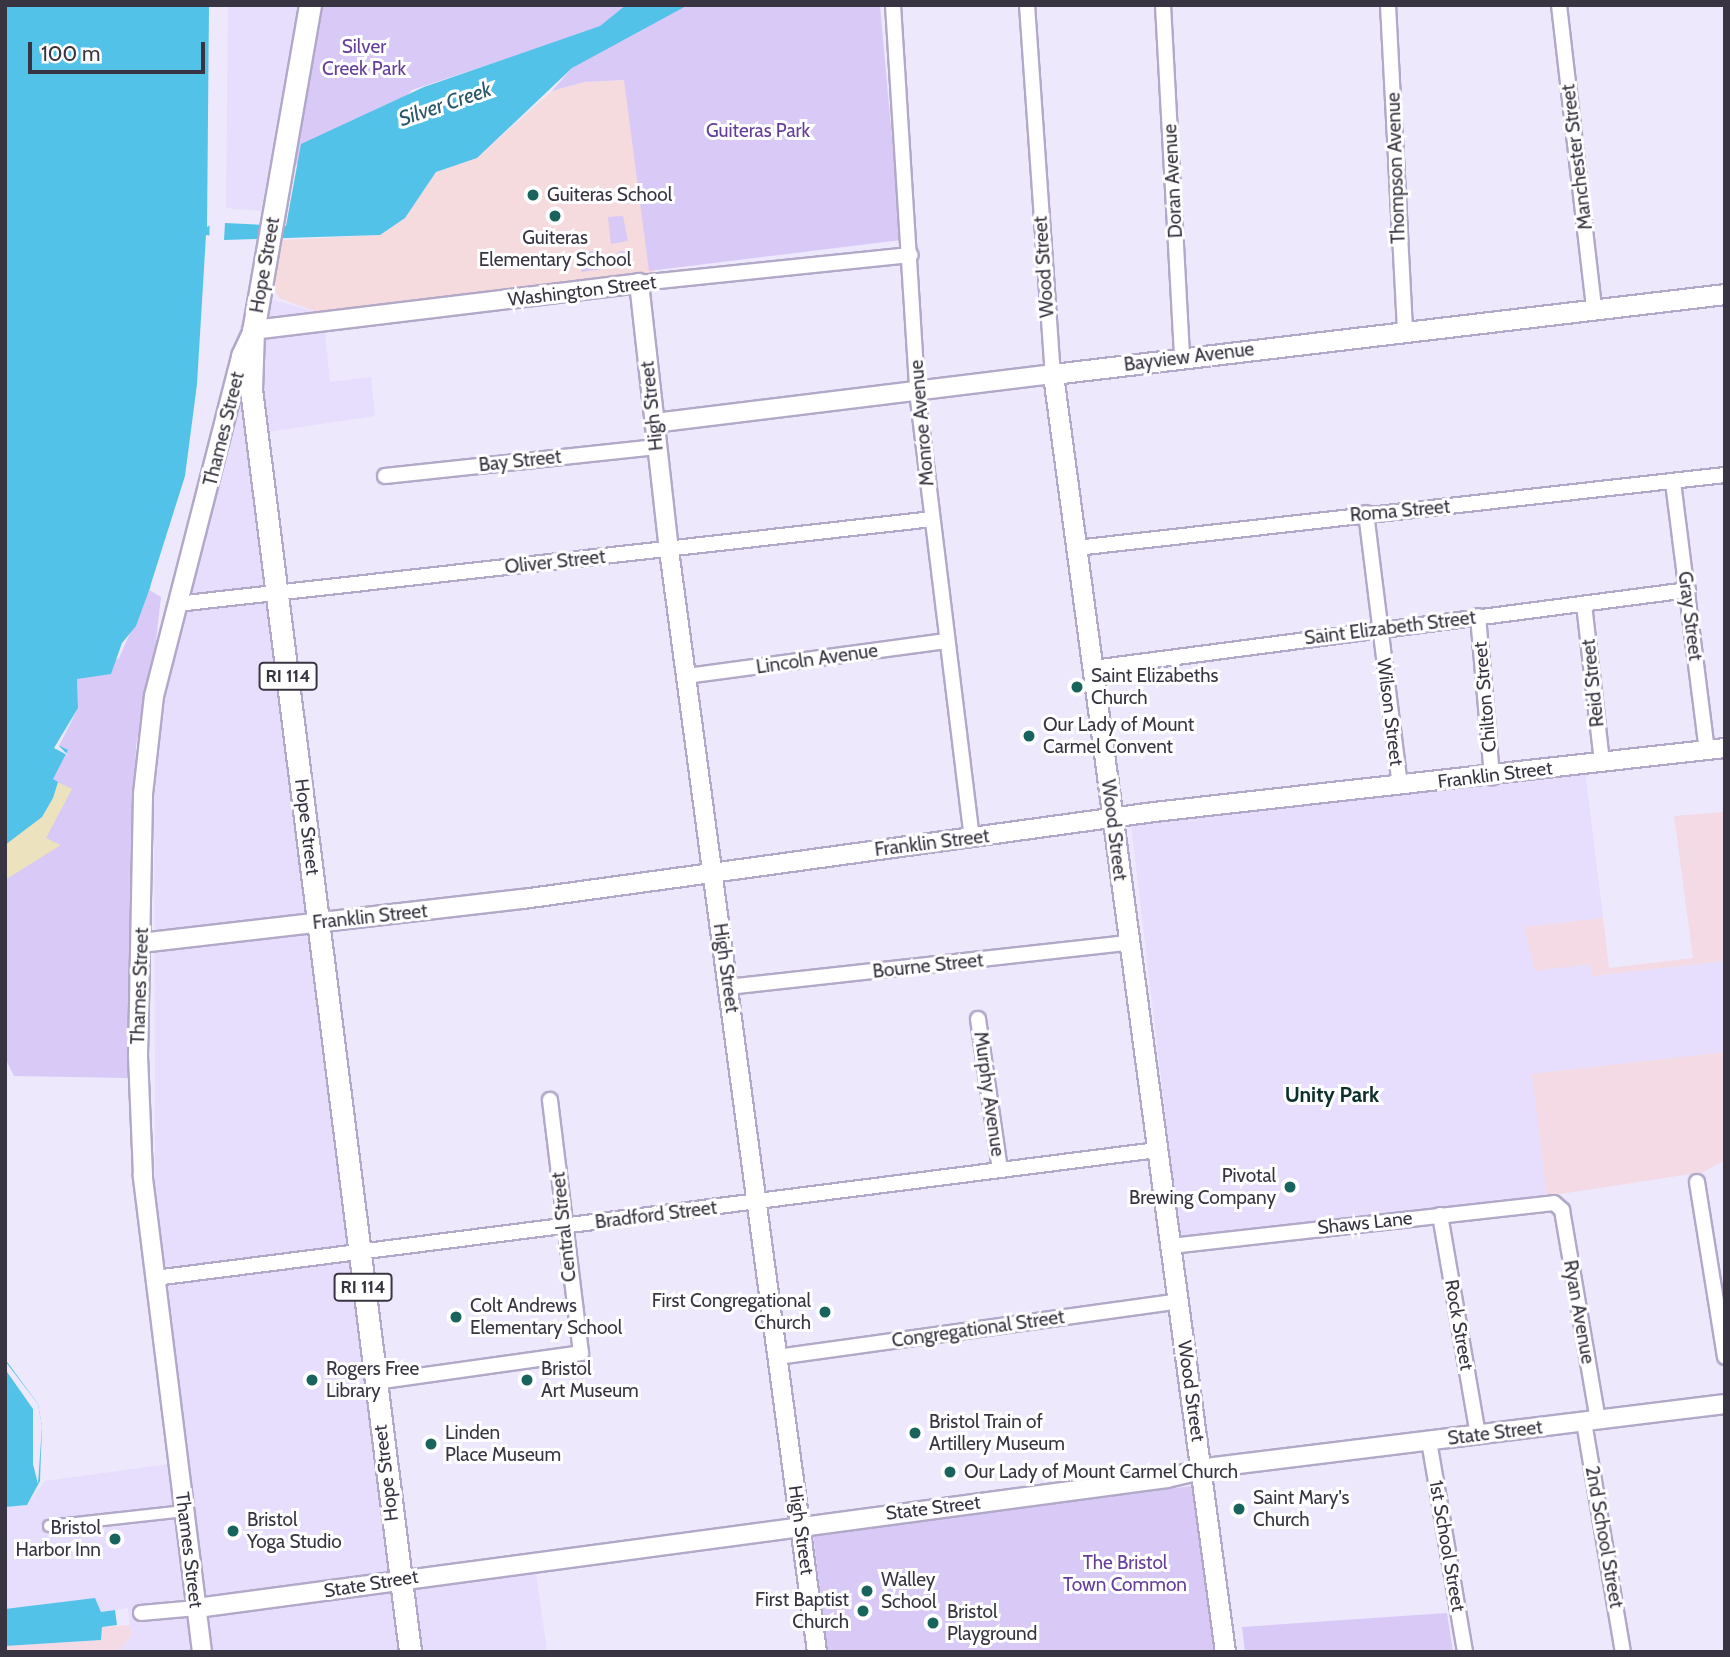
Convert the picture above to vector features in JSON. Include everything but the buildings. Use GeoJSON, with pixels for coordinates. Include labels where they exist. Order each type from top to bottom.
{"type":"FeatureCollection","features":[{"type":"Feature","properties":{"kind":"main road","name":"Hope Street"},"geometry":{"type":"LineString","coordinates":[[310,5],[253,330],[254,417],[410,1652]]}},
{"type":"Feature","properties":{"kind":"main road","name":"Bayview Avenue"},"geometry":{"type":"LineString","coordinates":[[1053,374],[1725,294]]}},
{"type":"Feature","properties":{"kind":"main road","name":"Wood Street"},"geometry":{"type":"LineString","coordinates":[[1053,374],[1225,1652]]}},
{"type":"Feature","properties":{"kind":"street","name":"Monroe Avenue"},"geometry":{"type":"LineString","coordinates":[[893,5],[911,255],[917,391],[972,838]]}},
{"type":"Feature","properties":{"kind":"street","name":"Wood Street"},"geometry":{"type":"LineString","coordinates":[[1027,5],[1053,374]]}},
{"type":"Feature","properties":{"kind":"street","name":"Doran Avenue"},"geometry":{"type":"LineString","coordinates":[[1163,5],[1182,358]]}},
{"type":"Feature","properties":{"kind":"street","name":"Thompson Avenue"},"geometry":{"type":"LineString","coordinates":[[1388,5],[1405,330]]}},
{"type":"Feature","properties":{"kind":"street","name":"Manchester Street"},"geometry":{"type":"LineString","coordinates":[[1559,5],[1594,309]]}},
{"type":"Feature","properties":{"kind":"street","name":"Washington Street"},"geometry":{"type":"LineString","coordinates":[[253,330],[639,283],[911,255]]}},
{"type":"Feature","properties":{"kind":"street","name":"High Street"},"geometry":{"type":"LineString","coordinates":[[639,283],[669,550],[817,1652]]}},
{"type":"Feature","properties":{"kind":"street","name":"Thames Street"},"geometry":{"type":"LineString","coordinates":[[202,1652],[155,1278],[140,1121],[146,743],[177,604],[226,427],[241,356],[253,330]]}},
{"type":"Feature","properties":{"kind":"street","name":"Bayview Avenue"},"geometry":{"type":"LineString","coordinates":[[654,423],[1053,374]]}},
{"type":"Feature","properties":{"kind":"street"},"geometry":{"type":"LineString","coordinates":[[226,427],[254,417]]}},
{"type":"Feature","properties":{"kind":"street","name":"Bay Street"},"geometry":{"type":"LineString","coordinates":[[385,476],[656,447]]}},
{"type":"Feature","properties":{"kind":"street","name":"Roma Street"},"geometry":{"type":"LineString","coordinates":[[1076,548],[1366,513],[1725,475]]}},
{"type":"Feature","properties":{"kind":"street","name":"Gray Street"},"geometry":{"type":"LineString","coordinates":[[1673,482],[1688,590],[1716,749]]}},
{"type":"Feature","properties":{"kind":"street","name":"Wilson Street"},"geometry":{"type":"LineString","coordinates":[[1366,513],[1400,786]]}},
{"type":"Feature","properties":{"kind":"street","name":"Oliver Street"},"geometry":{"type":"LineString","coordinates":[[177,604],[932,519]]}},
{"type":"Feature","properties":{"kind":"street","name":"Saint Elizabeth Street"},"geometry":{"type":"LineString","coordinates":[[1093,668],[1379,628],[1688,590]]}},
{"type":"Feature","properties":{"kind":"street","name":"Reid Street"},"geometry":{"type":"LineString","coordinates":[[1584,604],[1602,762]]}},
{"type":"Feature","properties":{"kind":"street","name":"Chilton Street"},"geometry":{"type":"LineString","coordinates":[[1478,616],[1492,777]]}},
{"type":"Feature","properties":{"kind":"street","name":"Lincoln Avenue"},"geometry":{"type":"LineString","coordinates":[[687,676],[947,641]]}},
{"type":"Feature","properties":{"kind":"street","name":"Franklin Street"},"geometry":{"type":"LineString","coordinates":[[141,943],[319,923],[1113,818],[1492,777],[1716,749]]}},
{"type":"Feature","properties":{"kind":"street","name":"Bourne Street"},"geometry":{"type":"LineString","coordinates":[[728,987],[1128,943]]}},
{"type":"Feature","properties":{"kind":"street","name":"Murphy Avenue"},"geometry":{"type":"LineString","coordinates":[[978,1019],[1000,1169]]}},
{"type":"Feature","properties":{"kind":"street","name":"Central Street"},"geometry":{"type":"LineString","coordinates":[[375,1382],[581,1353],[550,1100]]}},
{"type":"Feature","properties":{"kind":"street","name":"Bradford Street"},"geometry":{"type":"LineString","coordinates":[[155,1278],[358,1255],[1157,1150]]}},
{"type":"Feature","properties":{"kind":"street"},"geometry":{"type":"LineString","coordinates":[[1697,1182],[1725,1357]]}},
{"type":"Feature","properties":{"kind":"street","name":"Shaws Lane"},"geometry":{"type":"LineString","coordinates":[[1171,1247],[1548,1201],[1559,1205]]}},
{"type":"Feature","properties":{"kind":"street","name":"Ryan Avenue"},"geometry":{"type":"LineString","coordinates":[[1559,1205],[1591,1421]]}},
{"type":"Feature","properties":{"kind":"street","name":"Rock Street"},"geometry":{"type":"LineString","coordinates":[[1440,1215],[1478,1435]]}},
{"type":"Feature","properties":{"kind":"street","name":"Congregational Street"},"geometry":{"type":"LineString","coordinates":[[778,1357],[1179,1301]]}},
{"type":"Feature","properties":{"kind":"street","name":"State Street"},"geometry":{"type":"LineString","coordinates":[[142,1613],[401,1583],[416,1577],[1202,1470],[1725,1404]]}},
{"type":"Feature","properties":{"kind":"street","name":"2nd School Street"},"geometry":{"type":"LineString","coordinates":[[1591,1421],[1623,1652]]}},
{"type":"Feature","properties":{"kind":"street","name":"1st School Street"},"geometry":{"type":"LineString","coordinates":[[1429,1441],[1465,1652]]}},
{"type":"Feature","properties":{"kind":"street"},"geometry":{"type":"LineString","coordinates":[[49,1526],[184,1511]]}},
{"type":"Feature","properties":{"kind":"shaded area"},"geometry":{"type":"Polygon","coordinates":[[[228,5],[300,5],[261,211],[226,208],[228,5]]]}},
{"type":"Feature","properties":{"kind":"shaded area","name":"Guiteras School"},"geometry":{"type":"Polygon","coordinates":[[[630,80],[655,274],[323,314],[279,298],[273,287],[283,240],[380,235],[405,218],[436,172],[477,158],[552,91],[584,82],[630,80]]]}},
{"type":"Feature","properties":{"kind":"shaded area"},"geometry":{"type":"Polygon","coordinates":[[[248,293],[323,314],[330,382],[371,377],[375,416],[248,435],[400,1590],[536,1573],[547,1652],[118,1652],[131,1636],[128,1608],[101,1612],[5,1609],[5,1507],[27,1505],[45,1481],[183,1462],[155,1206],[154,696],[248,293]]]}},
{"type":"Feature","properties":{"kind":"shaded area"},"geometry":{"type":"Polygon","coordinates":[[[1585,771],[1603,918],[1524,927],[1535,970],[1591,964],[1593,976],[1725,961],[1725,1052],[1533,1074],[1547,1196],[1180,1239],[1131,824],[1585,771]]]}},
{"type":"Feature","properties":{"kind":"shaded area"},"geometry":{"type":"Polygon","coordinates":[[[1725,812],[1725,961],[1592,976],[1590,964],[1535,971],[1524,927],[1603,918],[1609,968],[1693,958],[1674,816],[1725,812]]]}},
{"type":"Feature","properties":{"kind":"shaded area"},"geometry":{"type":"Polygon","coordinates":[[[1725,1052],[1725,1160],[1703,1172],[1547,1196],[1532,1074],[1725,1052]]]}},
{"type":"Feature","properties":{"kind":"shaded area"},"geometry":{"type":"Polygon","coordinates":[[[130,1625],[131,1636],[118,1652],[5,1652],[5,1646],[100,1640],[102,1627],[130,1625]]]}},
{"type":"Feature","properties":{"kind":"green space","name":"Silver Creek Park"},"geometry":{"type":"Polygon","coordinates":[[[320,5],[636,5],[617,22],[412,90],[399,104],[323,140],[292,169],[320,5]]]}},
{"type":"Feature","properties":{"kind":"green space","name":"Guiteras Park"},"geometry":{"type":"Polygon","coordinates":[[[688,5],[880,5],[901,240],[649,271],[624,80],[584,82],[552,91],[572,68],[650,17],[688,5]]]}},
{"type":"Feature","properties":{"kind":"green space"},"geometry":{"type":"Polygon","coordinates":[[[623,216],[628,241],[611,244],[608,217],[623,216]]]}},
{"type":"Feature","properties":{"kind":"green space"},"geometry":{"type":"Polygon","coordinates":[[[599,249],[608,257],[609,268],[581,272],[585,253],[599,249]]]}},
{"type":"Feature","properties":{"kind":"green space"},"geometry":{"type":"Polygon","coordinates":[[[623,251],[631,259],[623,267],[615,259],[623,251]]]}},
{"type":"Feature","properties":{"kind":"green space"},"geometry":{"type":"Polygon","coordinates":[[[149,590],[161,597],[154,658],[136,745],[129,1078],[14,1076],[5,1058],[5,845],[53,780],[58,745],[78,708],[77,679],[119,658],[149,590]]]}},
{"type":"Feature","properties":{"kind":"green space","name":"The Bristol Town Common"},"geometry":{"type":"Polygon","coordinates":[[[1192,1486],[1215,1652],[828,1652],[813,1535],[1192,1486]]]}},
{"type":"Feature","properties":{"kind":"green space"},"geometry":{"type":"Polygon","coordinates":[[[1447,1613],[1453,1652],[1245,1652],[1242,1627],[1447,1613]]]}},
{"type":"Feature","properties":{"kind":"sand"},"geometry":{"type":"Polygon","coordinates":[[[23,766],[72,789],[46,838],[61,845],[5,880],[5,779],[23,766]]]}},
{"type":"Feature","properties":{"kind":"water"},"geometry":{"type":"Polygon","coordinates":[[[5,5],[211,5],[211,132],[208,326],[188,484],[136,626],[122,643],[111,674],[77,679],[78,708],[58,745],[68,750],[53,779],[58,782],[53,798],[42,817],[5,845],[5,5]]]}},
{"type":"Feature","properties":{"kind":"water","name":"Silver Creek"},"geometry":{"type":"Polygon","coordinates":[[[626,5],[688,5],[572,68],[477,158],[436,172],[405,218],[380,235],[224,240],[225,223],[286,226],[301,144],[424,87],[600,26],[626,5]]]}},
{"type":"Feature","properties":{"kind":"water"},"geometry":{"type":"Polygon","coordinates":[[[5,1359],[38,1404],[42,1426],[40,1481],[27,1505],[5,1507],[5,1359]]]}},
{"type":"Feature","properties":{"kind":"water"},"geometry":{"type":"Polygon","coordinates":[[[95,1598],[101,1612],[115,1610],[117,1625],[102,1627],[101,1640],[5,1646],[5,1609],[95,1598]]]}},
{"type":"Feature","properties":{"kind":"pier"},"geometry":{"type":"Polygon","coordinates":[[[209,5],[214,5],[215,132],[212,224],[207,227],[209,5]]]}},
{"type":"Feature","properties":{"kind":"pier"},"geometry":{"type":"Polygon","coordinates":[[[206,235],[213,236],[211,334],[194,466],[166,560],[150,587],[185,476],[197,384],[206,235]]]}},
{"type":"Feature","properties":{"kind":"pier"},"geometry":{"type":"Polygon","coordinates":[[[78,708],[59,746],[69,756],[54,748],[78,708]]]}},
{"type":"Feature","properties":{"kind":"pier"},"geometry":{"type":"Polygon","coordinates":[[[5,1361],[38,1404],[42,1426],[38,1484],[33,1464],[33,1409],[5,1369],[5,1361]]]}},
{"type":"Feature","properties":{"kind":"place","name":"Guiteras School"},"geometry":{"type":"Point","coordinates":[533,195]}},
{"type":"Feature","properties":{"kind":"place","name":"Guiteras Elementary School"},"geometry":{"type":"Point","coordinates":[555,216]}},
{"type":"Feature","properties":{"kind":"place","name":"Saint Elizabeths Church"},"geometry":{"type":"Point","coordinates":[1077,687]}},
{"type":"Feature","properties":{"kind":"place","name":"Our Lady of Mount Carmel Convent"},"geometry":{"type":"Point","coordinates":[1029,736]}},
{"type":"Feature","properties":{"kind":"place","name":"Pivotal Brewing Company"},"geometry":{"type":"Point","coordinates":[1290,1187]}},
{"type":"Feature","properties":{"kind":"place","name":"First Congregational Church"},"geometry":{"type":"Point","coordinates":[825,1312]}},
{"type":"Feature","properties":{"kind":"place","name":"Colt Andrews Elementary School"},"geometry":{"type":"Point","coordinates":[456,1317]}},
{"type":"Feature","properties":{"kind":"place","name":"Rogers Free Library"},"geometry":{"type":"Point","coordinates":[312,1380]}},
{"type":"Feature","properties":{"kind":"place","name":"Bristol Art Museum"},"geometry":{"type":"Point","coordinates":[527,1380]}},
{"type":"Feature","properties":{"kind":"place","name":"Bristol Train of Artillery Museum"},"geometry":{"type":"Point","coordinates":[915,1433]}},
{"type":"Feature","properties":{"kind":"place","name":"Linden Place Museum"},"geometry":{"type":"Point","coordinates":[431,1444]}},
{"type":"Feature","properties":{"kind":"place","name":"Our Lady of Mount Carmel Church"},"geometry":{"type":"Point","coordinates":[950,1472]}},
{"type":"Feature","properties":{"kind":"place","name":"Saint Mary's Church"},"geometry":{"type":"Point","coordinates":[1239,1509]}},
{"type":"Feature","properties":{"kind":"place","name":"Bristol Yoga Studio"},"geometry":{"type":"Point","coordinates":[233,1531]}},
{"type":"Feature","properties":{"kind":"place","name":"Bristol Harbor Inn"},"geometry":{"type":"Point","coordinates":[115,1539]}},
{"type":"Feature","properties":{"kind":"place","name":"Walley School"},"geometry":{"type":"Point","coordinates":[867,1591]}},
{"type":"Feature","properties":{"kind":"place","name":"First Baptist Church"},"geometry":{"type":"Point","coordinates":[863,1611]}},
{"type":"Feature","properties":{"kind":"place","name":"Bristol Playground"},"geometry":{"type":"Point","coordinates":[933,1623]}},
{"type":"Feature","properties":{"kind":"district","name":"Unity Park"},"geometry":{"type":"Point","coordinates":[1332,1095]}}]}
